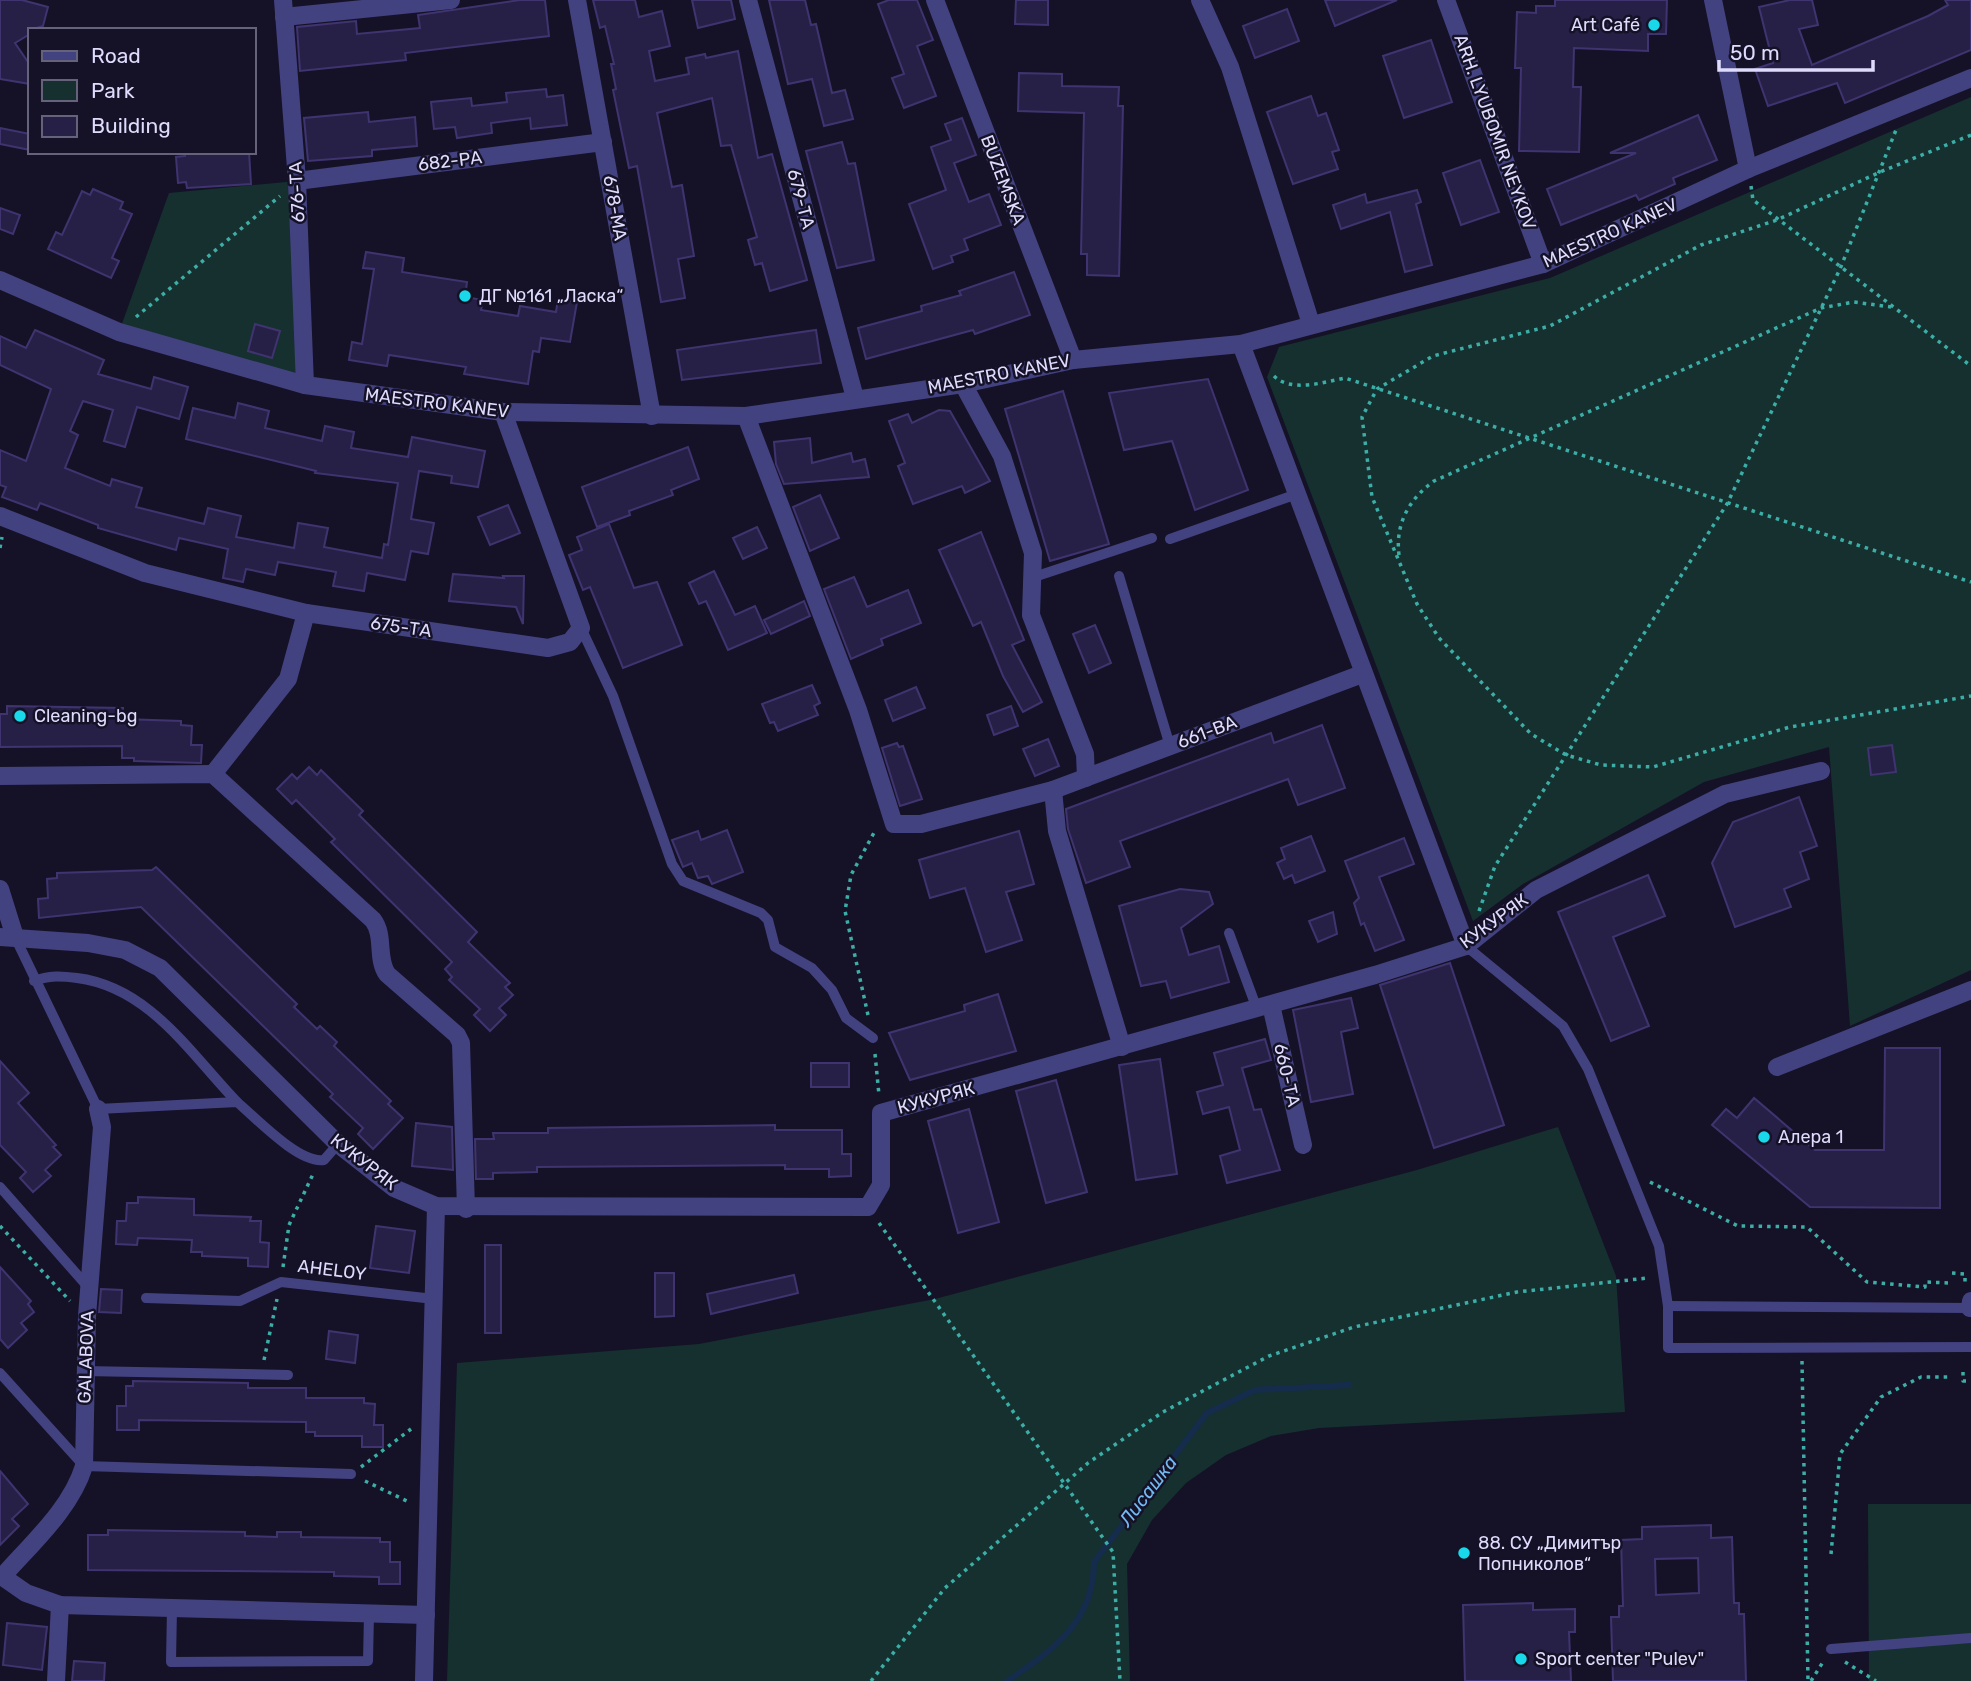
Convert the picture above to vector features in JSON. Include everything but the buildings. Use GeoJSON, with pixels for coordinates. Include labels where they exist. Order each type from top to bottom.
{"type":"FeatureCollection","features":[{"type":"Feature","properties":{"kind":"street"},"geometry":{"type":"LineString","coordinates":[[284,8],[451,0]]}},
{"type":"Feature","properties":{"kind":"street","name":"678-МА"},"geometry":{"type":"LineString","coordinates":[[577,0],[652,416]]}},
{"type":"Feature","properties":{"kind":"street","name":"679-ТА"},"geometry":{"type":"LineString","coordinates":[[748,0],[855,398]]}},
{"type":"Feature","properties":{"kind":"street","name":"BUZEMSKA"},"geometry":{"type":"LineString","coordinates":[[935,0],[954,57],[1073,360]]}},
{"type":"Feature","properties":{"kind":"street"},"geometry":{"type":"LineString","coordinates":[[1200,0],[1230,67],[1311,324]]}},
{"type":"Feature","properties":{"kind":"street","name":"ARH. LYUBOMIR NEYKOV"},"geometry":{"type":"LineString","coordinates":[[1446,0],[1543,264]]}},
{"type":"Feature","properties":{"kind":"street"},"geometry":{"type":"LineString","coordinates":[[1713,0],[1748,170]]}},
{"type":"Feature","properties":{"kind":"street","name":"676-ТА"},"geometry":{"type":"LineString","coordinates":[[284,8],[297,181],[305,385]]}},
{"type":"Feature","properties":{"kind":"street","name":"MAESTRO KANEV"},"geometry":{"type":"LineString","coordinates":[[0,279],[119,331],[305,385],[503,412],[746,416],[963,384],[1073,360],[1241,344],[1543,264],[1748,170],[1971,78]]}},
{"type":"Feature","properties":{"kind":"street","name":"682-РА"},"geometry":{"type":"LineString","coordinates":[[297,181],[603,142]]}},
{"type":"Feature","properties":{"kind":"street"},"geometry":{"type":"LineString","coordinates":[[1241,344],[1362,674],[1466,946]]}},
{"type":"Feature","properties":{"kind":"street"},"geometry":{"type":"LineString","coordinates":[[963,384],[1002,456],[1033,553],[1031,615],[1085,754],[1086,778]]}},
{"type":"Feature","properties":{"kind":"street"},"geometry":{"type":"LineString","coordinates":[[503,412],[581,628]]}},
{"type":"Feature","properties":{"kind":"street"},"geometry":{"type":"LineString","coordinates":[[746,416],[858,710],[887,809]]}},
{"type":"Feature","properties":{"kind":"street","name":"675-ТА"},"geometry":{"type":"LineString","coordinates":[[0,516],[145,573],[306,613],[548,648],[570,642],[581,628]]}},
{"type":"Feature","properties":{"kind":"street"},"geometry":{"type":"LineString","coordinates":[[213,775],[288,679],[306,613]]}},
{"type":"Feature","properties":{"kind":"street","name":"661-ВА"},"geometry":{"type":"LineString","coordinates":[[887,809],[894,824],[921,824],[1053,790],[1362,674]]}},
{"type":"Feature","properties":{"kind":"street","name":"КУКУРЯК"},"geometry":{"type":"LineString","coordinates":[[7,937],[89,943],[125,950],[160,968],[338,1144],[394,1188],[436,1206],[466,1209],[868,1207],[881,1185],[881,1114],[1264,1007],[1466,946],[1536,890],[1725,794],[1821,771]]}},
{"type":"Feature","properties":{"kind":"street"},"geometry":{"type":"LineString","coordinates":[[0,776],[213,775],[373,920],[379,932],[382,963],[387,974],[457,1035],[463,1055],[466,1209]]}},
{"type":"Feature","properties":{"kind":"street"},"geometry":{"type":"LineString","coordinates":[[1053,790],[1057,831],[1122,1047]]}},
{"type":"Feature","properties":{"kind":"street"},"geometry":{"type":"LineString","coordinates":[[0,889],[7,937]]}},
{"type":"Feature","properties":{"kind":"street"},"geometry":{"type":"LineString","coordinates":[[1777,1067],[1971,990]]}},
{"type":"Feature","properties":{"kind":"street","name":"660-ТА"},"geometry":{"type":"LineString","coordinates":[[1264,1007],[1303,1145]]}},
{"type":"Feature","properties":{"kind":"street","name":"GALABOVA"},"geometry":{"type":"LineString","coordinates":[[1,1576],[68,1501],[79,1485],[84,1466],[86,1316],[103,1127],[98,1109]]}},
{"type":"Feature","properties":{"kind":"street"},"geometry":{"type":"LineString","coordinates":[[424,1681],[436,1206]]}},
{"type":"Feature","properties":{"kind":"street"},"geometry":{"type":"LineString","coordinates":[[1,1576],[26,1593],[60,1605],[426,1615]]}},
{"type":"Feature","properties":{"kind":"street"},"geometry":{"type":"LineString","coordinates":[[56,1681],[60,1605]]}},
{"type":"Feature","properties":{"kind":"lane"},"geometry":{"type":"LineString","coordinates":[[1170,539],[1297,494]]}},
{"type":"Feature","properties":{"kind":"lane"},"geometry":{"type":"LineString","coordinates":[[1031,578],[1152,538]]}},
{"type":"Feature","properties":{"kind":"lane"},"geometry":{"type":"LineString","coordinates":[[1119,576],[1170,746]]}},
{"type":"Feature","properties":{"kind":"lane"},"geometry":{"type":"LineString","coordinates":[[581,628],[613,695],[672,864],[683,881],[761,913],[768,920],[775,947],[812,968],[832,990],[846,1018],[873,1038]]}},
{"type":"Feature","properties":{"kind":"lane"},"geometry":{"type":"LineString","coordinates":[[1229,933],[1264,1007]]}},
{"type":"Feature","properties":{"kind":"lane"},"geometry":{"type":"LineString","coordinates":[[7,937],[34,981],[98,1109],[237,1102]]}},
{"type":"Feature","properties":{"kind":"lane"},"geometry":{"type":"LineString","coordinates":[[1466,946],[1563,1027],[1588,1069],[1659,1246],[1668,1306],[1668,1348],[1971,1347]]}},
{"type":"Feature","properties":{"kind":"lane"},"geometry":{"type":"LineString","coordinates":[[34,981],[58,976],[119,988],[144,1004],[237,1102],[292,1148],[319,1161],[328,1157],[338,1144]]}},
{"type":"Feature","properties":{"kind":"lane"},"geometry":{"type":"LineString","coordinates":[[0,1187],[88,1287]]}},
{"type":"Feature","properties":{"kind":"lane","name":"AHELOY"},"geometry":{"type":"LineString","coordinates":[[146,1298],[240,1301],[281,1282],[434,1299]]}},
{"type":"Feature","properties":{"kind":"lane"},"geometry":{"type":"LineString","coordinates":[[1668,1306],[1969,1301]]}},
{"type":"Feature","properties":{"kind":"lane"},"geometry":{"type":"LineString","coordinates":[[84,1371],[288,1376]]}},
{"type":"Feature","properties":{"kind":"lane"},"geometry":{"type":"LineString","coordinates":[[0,1373],[84,1466],[351,1474]]}},
{"type":"Feature","properties":{"kind":"lane"},"geometry":{"type":"LineString","coordinates":[[172,1608],[171,1661],[368,1661],[369,1614]]}},
{"type":"Feature","properties":{"kind":"lane"},"geometry":{"type":"LineString","coordinates":[[1831,1648],[1971,1638]]}},
{"type":"Feature","properties":{"kind":"path"},"geometry":{"type":"LineString","coordinates":[[1466,946],[1495,866],[1727,504],[1840,269],[1906,104]]}},
{"type":"Feature","properties":{"kind":"path"},"geometry":{"type":"LineString","coordinates":[[1971,135],[1880,172],[1777,219],[1701,246],[1550,326],[1433,356],[1377,389],[1362,417],[1372,496],[1417,604],[1439,638],[1531,734],[1566,755],[1601,765],[1653,767],[1790,727],[1971,696]]}},
{"type":"Feature","properties":{"kind":"path"},"geometry":{"type":"LineString","coordinates":[[1748,170],[1753,200],[1840,269],[1971,366]]}},
{"type":"Feature","properties":{"kind":"path"},"geometry":{"type":"LineString","coordinates":[[119,331],[297,181]]}},
{"type":"Feature","properties":{"kind":"path"},"geometry":{"type":"LineString","coordinates":[[1401,564],[1400,527],[1409,506],[1424,488],[1821,308],[1854,302],[1891,307]]}},
{"type":"Feature","properties":{"kind":"path"},"geometry":{"type":"LineString","coordinates":[[1269,371],[1278,380],[1308,386],[1345,378],[1971,582]]}},
{"type":"Feature","properties":{"kind":"path"},"geometry":{"type":"LineString","coordinates":[[881,1114],[873,1038],[845,911],[851,875],[887,809]]}},
{"type":"Feature","properties":{"kind":"path"},"geometry":{"type":"LineString","coordinates":[[261,1375],[281,1282],[289,1225],[319,1161]]}},
{"type":"Feature","properties":{"kind":"path"},"geometry":{"type":"LineString","coordinates":[[1630,1171],[1738,1226],[1807,1227],[1867,1282],[1925,1287],[1925,1282],[1951,1283]]}},
{"type":"Feature","properties":{"kind":"path"},"geometry":{"type":"LineString","coordinates":[[868,1207],[1113,1552],[1120,1681]]}},
{"type":"Feature","properties":{"kind":"path"},"geometry":{"type":"LineString","coordinates":[[0,1226],[51,1285],[86,1316]]}},
{"type":"Feature","properties":{"kind":"path"},"geometry":{"type":"LineString","coordinates":[[1952,1273],[1971,1274]]}},
{"type":"Feature","properties":{"kind":"path"},"geometry":{"type":"LineString","coordinates":[[1965,1274],[1969,1301]]}},
{"type":"Feature","properties":{"kind":"path"},"geometry":{"type":"LineString","coordinates":[[871,1681],[945,1588],[1088,1463],[1163,1412],[1269,1356],[1354,1327],[1517,1292],[1664,1277]]}},
{"type":"Feature","properties":{"kind":"path"},"geometry":{"type":"LineString","coordinates":[[1802,1348],[1809,1681]]}},
{"type":"Feature","properties":{"kind":"path"},"geometry":{"type":"LineString","coordinates":[[1963,1372],[1963,1381],[1971,1381]]}},
{"type":"Feature","properties":{"kind":"path"},"geometry":{"type":"LineString","coordinates":[[1831,1554],[1840,1454],[1881,1397],[1922,1374],[1950,1377]]}},
{"type":"Feature","properties":{"kind":"path"},"geometry":{"type":"LineString","coordinates":[[351,1474],[387,1450],[431,1412]]}},
{"type":"Feature","properties":{"kind":"path"},"geometry":{"type":"LineString","coordinates":[[351,1474],[429,1511]]}},
{"type":"Feature","properties":{"kind":"path"},"geometry":{"type":"LineString","coordinates":[[1809,1681],[1831,1648],[1852,1669],[1876,1681]]}},
{"type":"Feature","properties":{"kind":"green space"},"geometry":{"type":"Polygon","coordinates":[[[1971,97],[1971,970],[1850,1026],[1829,747],[1704,782],[1523,884],[1473,921],[1267,377],[1279,347],[1550,278],[1971,97]]]}},
{"type":"Feature","properties":{"kind":"green space"},"geometry":{"type":"Polygon","coordinates":[[[297,181],[305,385],[119,332],[169,193],[297,181]]]}},
{"type":"Feature","properties":{"kind":"green space"},"geometry":{"type":"Polygon","coordinates":[[[1558,1127],[1616,1276],[1625,1412],[1319,1428],[1271,1436],[1226,1455],[1186,1483],[1152,1520],[1127,1564],[1130,1681],[447,1681],[457,1363],[699,1344],[935,1299],[1417,1170],[1558,1127]]]}},
{"type":"Feature","properties":{"kind":"green space"},"geometry":{"type":"Polygon","coordinates":[[[1868,1504],[1971,1504],[1971,1681],[1869,1681],[1868,1504]]]}},
{"type":"Feature","properties":{"kind":"waterway","name":"Лисашка"},"geometry":{"type":"LineString","coordinates":[[1007,1681],[1055,1646],[1079,1618],[1087,1602],[1094,1562],[1207,1413],[1255,1390],[1349,1385]]}},
{"type":"Feature","properties":{"kind":"place","name":"Art Café"},"geometry":{"type":"Point","coordinates":[1654,25]}},
{"type":"Feature","properties":{"kind":"place","name":"ДГ №161 „Ласка“"},"geometry":{"type":"Point","coordinates":[465,296]}},
{"type":"Feature","properties":{"kind":"place","name":"Cleaning-bg"},"geometry":{"type":"Point","coordinates":[20,716]}},
{"type":"Feature","properties":{"kind":"place","name":"Алера 1"},"geometry":{"type":"Point","coordinates":[1764,1137]}},
{"type":"Feature","properties":{"kind":"place","name":"88. СУ „Димитър Попниколов“"},"geometry":{"type":"Point","coordinates":[1464,1553]}},
{"type":"Feature","properties":{"kind":"place","name":"Sport center \"Pulev\""},"geometry":{"type":"Point","coordinates":[1521,1659]}}]}
